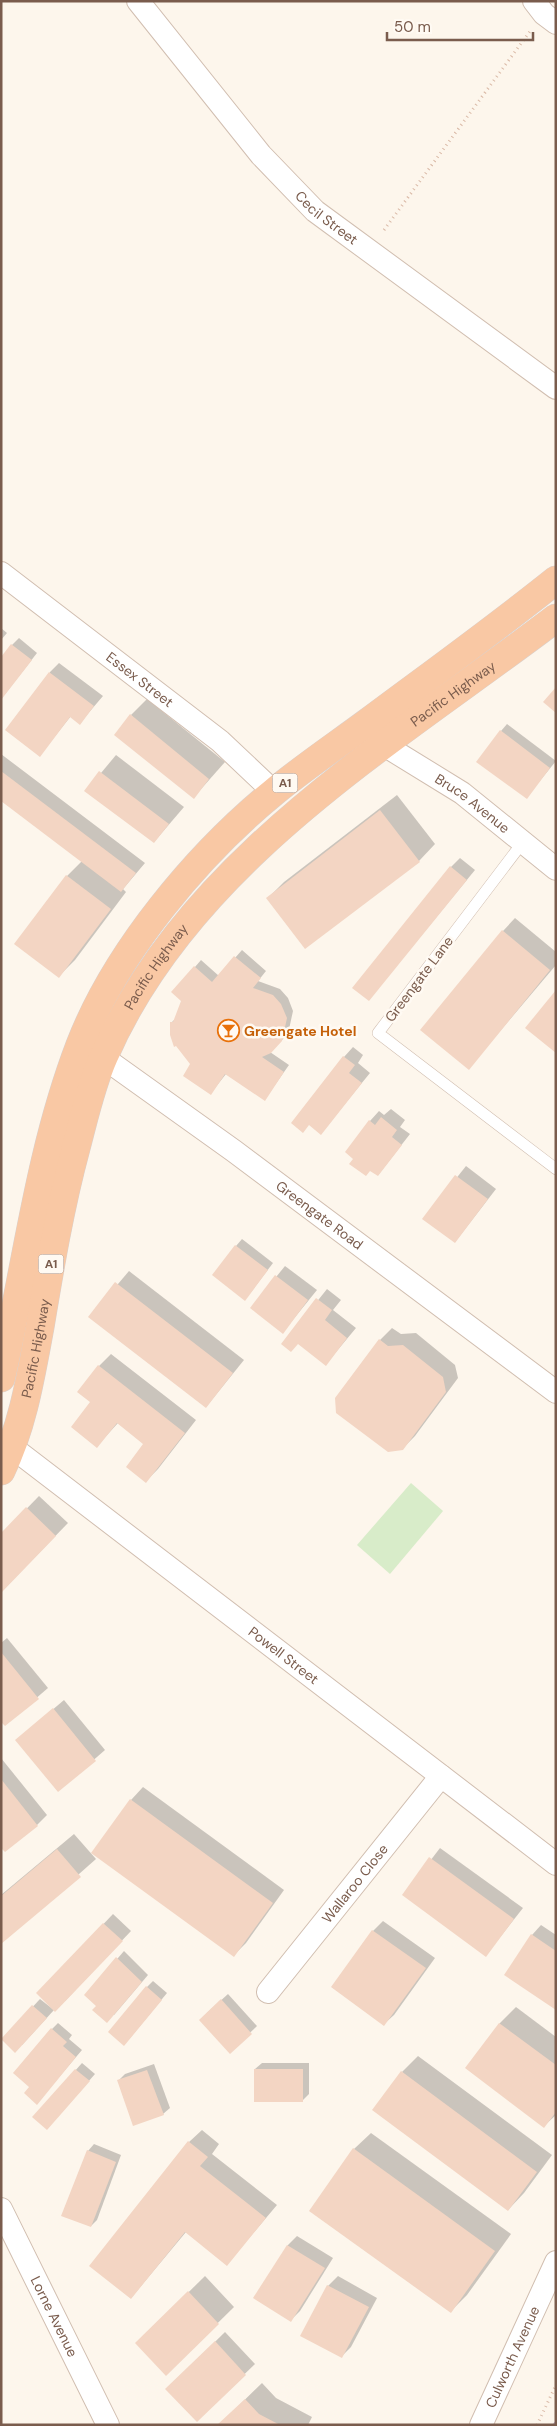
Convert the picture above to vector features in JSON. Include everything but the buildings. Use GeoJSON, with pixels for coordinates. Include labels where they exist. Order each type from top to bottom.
{"type":"FeatureCollection","features":[{"type":"Feature","properties":{"kind":"highway","name":"Pacific Highway"},"geometry":{"type":"LineString","coordinates":[[1,1378],[47,1156],[81,1042],[111,979],[147,925],[223,838],[274,792],[556,580]]}},
{"type":"Feature","properties":{"kind":"highway","name":"Pacific Highway"},"geometry":{"type":"LineString","coordinates":[[7,1459],[30,1377],[75,1150],[104,1057],[135,996],[169,946],[244,861],[292,818],[384,745],[556,618]]}},
{"type":"Feature","properties":{"kind":"street","name":"Cecil Street"},"geometry":{"type":"LineString","coordinates":[[138,1],[261,155],[315,211],[556,388]]}},
{"type":"Feature","properties":{"kind":"street","name":"Essex Street"},"geometry":{"type":"LineString","coordinates":[[1,573],[220,741],[274,792]]}},
{"type":"Feature","properties":{"kind":"street","name":"Bruce Avenue"},"geometry":{"type":"LineString","coordinates":[[384,745],[462,793],[556,869]]}},
{"type":"Feature","properties":{"kind":"street","name":"Greengate Road"},"geometry":{"type":"LineString","coordinates":[[81,1042],[104,1057],[556,1392]]}},
{"type":"Feature","properties":{"kind":"street","name":"Powell Street"},"geometry":{"type":"LineString","coordinates":[[7,1459],[441,1776],[556,1864]]}},
{"type":"Feature","properties":{"kind":"street","name":"Wallaroo Close"},"geometry":{"type":"LineString","coordinates":[[268,1992],[441,1776]]}},
{"type":"Feature","properties":{"kind":"street","name":"Lorne Avenue"},"geometry":{"type":"LineString","coordinates":[[1,2209],[108,2425]]}},
{"type":"Feature","properties":{"kind":"street","name":"Culworth Avenue"},"geometry":{"type":"LineString","coordinates":[[481,2425],[556,2262]]}},
{"type":"Feature","properties":{"kind":"lane","name":"Greengate Lane"},"geometry":{"type":"LineString","coordinates":[[523,842],[378,1034],[556,1169]]}},
{"type":"Feature","properties":{"kind":"path"},"geometry":{"type":"LineString","coordinates":[[384,230],[545,13]]}},
{"type":"Feature","properties":{"kind":"path"},"geometry":{"type":"LineString","coordinates":[[536,2425],[556,2385]]}},
{"type":"Feature","properties":{"kind":"green space"},"geometry":{"type":"Polygon","coordinates":[[[411,1483],[443,1511],[390,1574],[357,1545],[411,1483]]]}},
{"type":"Feature","properties":{"kind":"place","name":"Greengate Hotel"},"geometry":{"type":"Point","coordinates":[228,1031]}}]}
